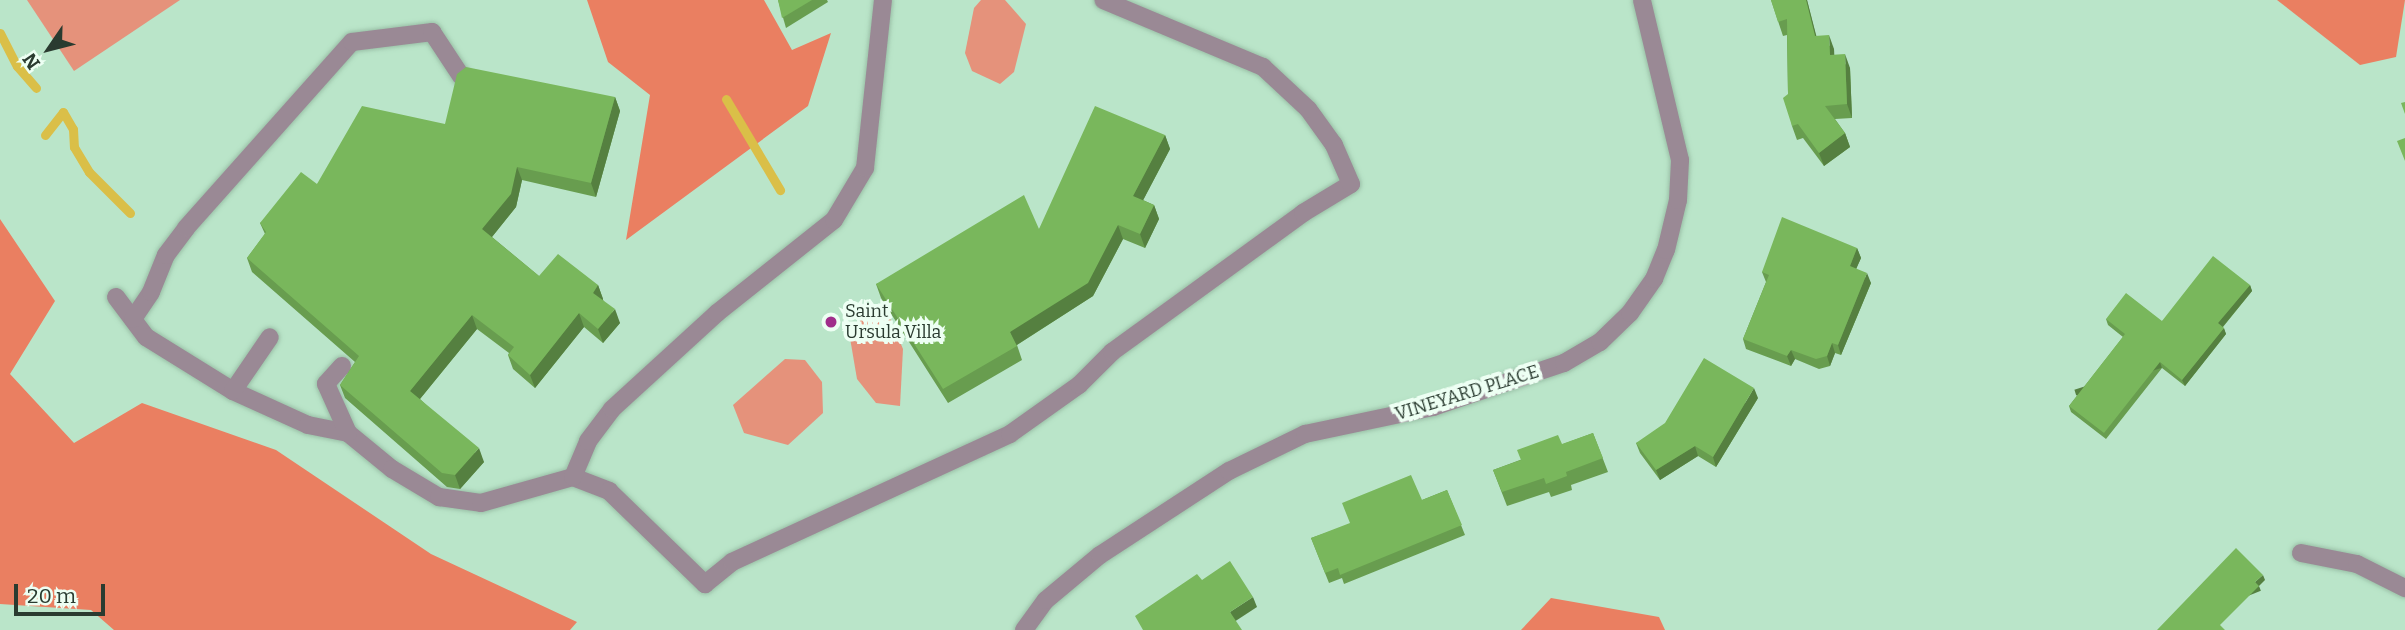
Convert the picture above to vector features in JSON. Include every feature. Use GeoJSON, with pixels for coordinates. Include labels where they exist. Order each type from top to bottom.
{"type":"FeatureCollection","features":[{"type":"Feature","properties":{"kind":"street"},"geometry":{"type":"LineString","coordinates":[[573,477],[588,441],[612,409],[717,313],[834,220],[865,168],[883,0]]}},
{"type":"Feature","properties":{"kind":"street"},"geometry":{"type":"LineString","coordinates":[[342,366],[326,384],[348,433],[392,469],[439,497],[481,502],[573,477],[609,491],[705,583],[732,562],[1010,434],[1079,385],[1112,352],[1303,213],[1351,184],[1334,145],[1308,109],[1263,67],[1102,0]]}},
{"type":"Feature","properties":{"kind":"street","name":"VINEYARD PLACE"},"geometry":{"type":"LineString","coordinates":[[1024,630],[1046,600],[1100,555],[1229,471],[1305,434],[1433,407],[1564,363],[1600,342],[1630,313],[1654,279],[1666,250],[1678,200],[1680,160],[1642,0]]}},
{"type":"Feature","properties":{"kind":"street"},"geometry":{"type":"LineString","coordinates":[[133,319],[166,255],[186,228],[352,41],[432,32],[461,76]]}},
{"type":"Feature","properties":{"kind":"street"},"geometry":{"type":"LineString","coordinates":[[116,297],[146,337],[233,391],[308,425],[348,433]]}},
{"type":"Feature","properties":{"kind":"street"},"geometry":{"type":"LineString","coordinates":[[233,391],[270,337]]}},
{"type":"Feature","properties":{"kind":"street"},"geometry":{"type":"LineString","coordinates":[[2301,552],[2357,564],[2405,588]]}},
{"type":"Feature","properties":{"kind":"shaded area"},"geometry":{"type":"Polygon","coordinates":[[[27,0],[180,0],[74,71],[27,0]]]}},
{"type":"Feature","properties":{"kind":"shaded area"},"geometry":{"type":"Polygon","coordinates":[[[587,0],[764,0],[792,50],[831,33],[808,106],[626,240],[650,95],[608,62],[587,0]]]}},
{"type":"Feature","properties":{"kind":"shaded area"},"geometry":{"type":"Polygon","coordinates":[[[981,0],[1005,0],[1026,24],[1014,72],[1000,84],[972,71],[965,53],[974,8],[981,0]]]}},
{"type":"Feature","properties":{"kind":"shaded area"},"geometry":{"type":"Polygon","coordinates":[[[2277,0],[2405,0],[2396,57],[2360,65],[2277,0]]]}},
{"type":"Feature","properties":{"kind":"shaded area"},"geometry":{"type":"Polygon","coordinates":[[[0,219],[55,301],[10,374],[74,443],[142,403],[276,450],[431,554],[577,622],[570,630],[114,630],[91,610],[0,604],[0,219]]]}},
{"type":"Feature","properties":{"kind":"shaded area"},"geometry":{"type":"Polygon","coordinates":[[[886,309],[903,349],[900,406],[876,403],[857,379],[850,338],[863,316],[886,309]]]}},
{"type":"Feature","properties":{"kind":"shaded area"},"geometry":{"type":"Polygon","coordinates":[[[785,359],[805,360],[822,382],[823,413],[788,445],[744,433],[733,405],[785,359]]]}},
{"type":"Feature","properties":{"kind":"shaded area"},"geometry":{"type":"Polygon","coordinates":[[[1551,598],[1659,617],[1665,630],[1521,630],[1551,598]]]}},
{"type":"Feature","properties":{"kind":"building"},"geometry":{"type":"Polygon","coordinates":[[[778,0],[812,0],[782,18],[778,0]]]}},
{"type":"Feature","properties":{"kind":"building"},"geometry":{"type":"Polygon","coordinates":[[[1771,0],[1806,0],[1815,36],[1829,35],[1830,55],[1845,54],[1847,104],[1825,106],[1845,133],[1819,153],[1798,124],[1792,126],[1783,98],[1788,94],[1787,19],[1778,22],[1771,0]]]}},
{"type":"Feature","properties":{"kind":"building"},"geometry":{"type":"Polygon","coordinates":[[[466,67],[615,97],[591,183],[517,167],[511,194],[482,229],[539,276],[558,254],[598,285],[593,293],[615,309],[598,329],[579,313],[530,375],[508,355],[514,347],[472,315],[410,391],[479,448],[455,475],[442,473],[340,385],[359,356],[247,258],[266,232],[260,223],[301,172],[317,184],[362,106],[445,124],[457,74],[466,67]]]}},
{"type":"Feature","properties":{"kind":"building"},"geometry":{"type":"Polygon","coordinates":[[[1095,106],[1165,135],[1133,196],[1154,205],[1140,234],[1118,225],[1088,283],[1010,332],[1017,346],[943,389],[876,284],[1024,195],[1039,229],[1095,106]]]}},
{"type":"Feature","properties":{"kind":"building"},"geometry":{"type":"Polygon","coordinates":[[[2405,138],[2405,161],[2397,141],[2405,138]]]}},
{"type":"Feature","properties":{"kind":"building"},"geometry":{"type":"Polygon","coordinates":[[[1782,217],[1857,248],[1850,266],[1867,273],[1838,345],[1832,343],[1827,356],[1816,359],[1791,350],[1787,356],[1743,339],[1769,275],[1762,272],[1782,217]]]}},
{"type":"Feature","properties":{"kind":"building"},"geometry":{"type":"Polygon","coordinates":[[[2213,256],[2250,285],[2218,323],[2224,328],[2182,380],[2160,362],[2104,433],[2069,406],[2125,334],[2106,319],[2126,293],[2162,321],[2213,256]]]}},
{"type":"Feature","properties":{"kind":"building"},"geometry":{"type":"Polygon","coordinates":[[[1704,358],[1754,388],[1713,457],[1695,446],[1656,470],[1636,443],[1665,423],[1704,358]]]}},
{"type":"Feature","properties":{"kind":"building"},"geometry":{"type":"Polygon","coordinates":[[[1593,433],[1603,458],[1566,472],[1567,476],[1546,484],[1544,478],[1502,492],[1493,470],[1521,460],[1517,450],[1558,435],[1562,444],[1593,433]]]}},
{"type":"Feature","properties":{"kind":"building"},"geometry":{"type":"Polygon","coordinates":[[[1411,475],[1422,500],[1447,490],[1462,525],[1340,575],[1338,568],[1325,573],[1311,538],[1350,523],[1342,503],[1411,475]]]}},
{"type":"Feature","properties":{"kind":"building"},"geometry":{"type":"Polygon","coordinates":[[[2236,548],[2263,575],[2255,582],[2259,586],[2220,625],[2225,630],[2157,630],[2236,548]]]}},
{"type":"Feature","properties":{"kind":"building"},"geometry":{"type":"Polygon","coordinates":[[[1230,561],[1253,597],[1230,612],[1242,630],[1143,630],[1135,616],[1197,574],[1202,580],[1230,561]]]}},
{"type":"Feature","properties":{"kind":"waterway"},"geometry":{"type":"LineString","coordinates":[[0,33],[17,66],[36,88]]}},
{"type":"Feature","properties":{"kind":"waterway"},"geometry":{"type":"LineString","coordinates":[[726,99],[780,190]]}},
{"type":"Feature","properties":{"kind":"waterway"},"geometry":{"type":"LineString","coordinates":[[45,135],[63,112],[73,129],[74,147],[89,172],[130,213]]}},
{"type":"Feature","properties":{"kind":"place","name":"Saint Ursula Villa"},"geometry":{"type":"Point","coordinates":[831,322]}}]}
